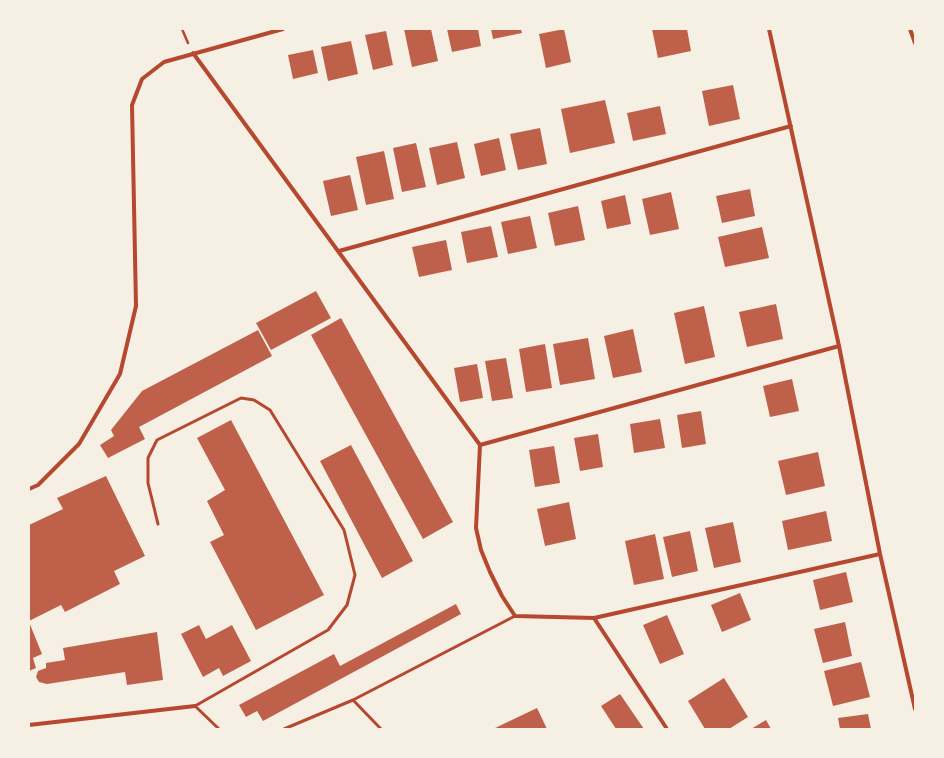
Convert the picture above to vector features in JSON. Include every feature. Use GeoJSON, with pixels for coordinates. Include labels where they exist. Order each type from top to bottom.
{"type":"FeatureCollection","features":[{"type":"Feature","properties":{"kind":"street"},"geometry":{"type":"LineString","coordinates":[[29,489],[38,485],[79,444],[120,374],[136,306],[132,104],[142,79],[164,62],[283,29]]}},
{"type":"Feature","properties":{"kind":"street"},"geometry":{"type":"LineString","coordinates":[[769,29],[839,346],[880,554],[915,709]]}},
{"type":"Feature","properties":{"kind":"street"},"geometry":{"type":"LineString","coordinates":[[910,29],[915,43]]}},
{"type":"Feature","properties":{"kind":"street"},"geometry":{"type":"LineString","coordinates":[[193,53],[480,444],[476,528],[481,550],[490,572],[502,596],[515,616],[594,618],[880,554]]}},
{"type":"Feature","properties":{"kind":"street"},"geometry":{"type":"LineString","coordinates":[[339,251],[791,126]]}},
{"type":"Feature","properties":{"kind":"street"},"geometry":{"type":"LineString","coordinates":[[480,444],[839,346]]}},
{"type":"Feature","properties":{"kind":"street"},"geometry":{"type":"LineString","coordinates":[[594,618],[667,729]]}},
{"type":"Feature","properties":{"kind":"street"},"geometry":{"type":"LineString","coordinates":[[29,725],[195,706]]}},
{"type":"Feature","properties":{"kind":"street"},"geometry":{"type":"LineString","coordinates":[[37,724],[38,729]]}},
{"type":"Feature","properties":{"kind":"lane"},"geometry":{"type":"LineString","coordinates":[[158,524],[148,483],[148,458],[158,440],[241,398],[254,400],[270,410],[344,530],[355,575],[347,605],[328,630],[195,706],[219,729]]}},
{"type":"Feature","properties":{"kind":"lane"},"geometry":{"type":"LineString","coordinates":[[284,729],[353,700],[515,616]]}},
{"type":"Feature","properties":{"kind":"lane"},"geometry":{"type":"LineString","coordinates":[[353,700],[381,729]]}},
{"type":"Feature","properties":{"kind":"path"},"geometry":{"type":"LineString","coordinates":[[182,29],[193,53]]}},
{"type":"Feature","properties":{"kind":"building"},"geometry":{"type":"Polygon","coordinates":[[[404,29],[431,29],[438,61],[412,67],[404,29]]]}},
{"type":"Feature","properties":{"kind":"building"},"geometry":{"type":"Polygon","coordinates":[[[447,29],[478,29],[481,46],[452,52],[447,29]]]}},
{"type":"Feature","properties":{"kind":"building"},"geometry":{"type":"Polygon","coordinates":[[[491,29],[521,29],[522,33],[493,39],[491,29]]]}},
{"type":"Feature","properties":{"kind":"building"},"geometry":{"type":"Polygon","coordinates":[[[564,29],[571,62],[546,68],[539,34],[564,29]]]}},
{"type":"Feature","properties":{"kind":"building"},"geometry":{"type":"Polygon","coordinates":[[[652,29],[687,29],[691,51],[658,58],[652,29]]]}},
{"type":"Feature","properties":{"kind":"building"},"geometry":{"type":"Polygon","coordinates":[[[386,31],[393,65],[373,70],[365,35],[386,31]]]}},
{"type":"Feature","properties":{"kind":"building"},"geometry":{"type":"Polygon","coordinates":[[[351,41],[358,74],[328,81],[321,47],[351,41]]]}},
{"type":"Feature","properties":{"kind":"building"},"geometry":{"type":"Polygon","coordinates":[[[313,50],[318,73],[293,79],[288,55],[313,50]]]}},
{"type":"Feature","properties":{"kind":"building"},"geometry":{"type":"Polygon","coordinates":[[[733,85],[740,119],[709,126],[702,91],[733,85]]]}},
{"type":"Feature","properties":{"kind":"building"},"geometry":{"type":"Polygon","coordinates":[[[605,100],[615,143],[570,153],[561,109],[605,100]]]}},
{"type":"Feature","properties":{"kind":"building"},"geometry":{"type":"Polygon","coordinates":[[[660,106],[666,134],[633,141],[627,113],[660,106]]]}},
{"type":"Feature","properties":{"kind":"building"},"geometry":{"type":"Polygon","coordinates":[[[540,128],[547,164],[518,170],[510,134],[540,128]]]}},
{"type":"Feature","properties":{"kind":"building"},"geometry":{"type":"Polygon","coordinates":[[[499,138],[506,170],[481,176],[474,144],[499,138]]]}},
{"type":"Feature","properties":{"kind":"building"},"geometry":{"type":"Polygon","coordinates":[[[457,142],[465,178],[437,185],[429,148],[457,142]]]}},
{"type":"Feature","properties":{"kind":"building"},"geometry":{"type":"Polygon","coordinates":[[[416,143],[426,187],[402,192],[393,148],[416,143]]]}},
{"type":"Feature","properties":{"kind":"building"},"geometry":{"type":"Polygon","coordinates":[[[384,151],[394,199],[366,205],[356,157],[384,151]]]}},
{"type":"Feature","properties":{"kind":"building"},"geometry":{"type":"Polygon","coordinates":[[[350,175],[358,210],[331,216],[323,181],[350,175]]]}},
{"type":"Feature","properties":{"kind":"building"},"geometry":{"type":"Polygon","coordinates":[[[750,189],[755,216],[722,223],[716,196],[750,189]]]}},
{"type":"Feature","properties":{"kind":"building"},"geometry":{"type":"Polygon","coordinates":[[[671,192],[679,229],[650,235],[642,199],[671,192]]]}},
{"type":"Feature","properties":{"kind":"building"},"geometry":{"type":"Polygon","coordinates":[[[625,195],[631,224],[607,229],[601,201],[625,195]]]}},
{"type":"Feature","properties":{"kind":"building"},"geometry":{"type":"Polygon","coordinates":[[[578,206],[585,240],[555,246],[548,213],[578,206]]]}},
{"type":"Feature","properties":{"kind":"building"},"geometry":{"type":"Polygon","coordinates":[[[530,216],[537,248],[508,254],[501,222],[530,216]]]}},
{"type":"Feature","properties":{"kind":"building"},"geometry":{"type":"Polygon","coordinates":[[[491,226],[498,257],[467,263],[461,232],[491,226]]]}},
{"type":"Feature","properties":{"kind":"building"},"geometry":{"type":"Polygon","coordinates":[[[762,227],[769,258],[725,267],[718,237],[762,227]]]}},
{"type":"Feature","properties":{"kind":"building"},"geometry":{"type":"Polygon","coordinates":[[[446,240],[452,270],[419,277],[412,247],[446,240]]]}},
{"type":"Feature","properties":{"kind":"building"},"geometry":{"type":"Polygon","coordinates":[[[316,291],[331,318],[271,350],[256,323],[316,291]]]}},
{"type":"Feature","properties":{"kind":"building"},"geometry":{"type":"Polygon","coordinates":[[[776,304],[783,339],[747,347],[739,312],[776,304]]]}},
{"type":"Feature","properties":{"kind":"building"},"geometry":{"type":"Polygon","coordinates":[[[704,306],[715,357],[685,364],[674,313],[704,306]]]}},
{"type":"Feature","properties":{"kind":"building"},"geometry":{"type":"Polygon","coordinates":[[[341,318],[453,522],[423,539],[311,335],[341,318]]]}},
{"type":"Feature","properties":{"kind":"building"},"geometry":{"type":"Polygon","coordinates":[[[633,329],[642,372],[613,378],[604,336],[633,329]]]}},
{"type":"Feature","properties":{"kind":"building"},"geometry":{"type":"Polygon","coordinates":[[[258,330],[272,356],[139,427],[145,439],[108,458],[100,445],[114,436],[111,430],[142,391],[258,330]]]}},
{"type":"Feature","properties":{"kind":"building"},"geometry":{"type":"Polygon","coordinates":[[[588,338],[595,379],[560,385],[553,344],[588,338]]]}},
{"type":"Feature","properties":{"kind":"building"},"geometry":{"type":"Polygon","coordinates":[[[545,344],[552,388],[526,392],[519,349],[545,344]]]}},
{"type":"Feature","properties":{"kind":"building"},"geometry":{"type":"Polygon","coordinates":[[[506,358],[513,398],[492,401],[485,361],[506,358]]]}},
{"type":"Feature","properties":{"kind":"building"},"geometry":{"type":"Polygon","coordinates":[[[477,364],[483,398],[460,402],[454,368],[477,364]]]}},
{"type":"Feature","properties":{"kind":"building"},"geometry":{"type":"Polygon","coordinates":[[[792,379],[799,411],[770,417],[763,386],[792,379]]]}},
{"type":"Feature","properties":{"kind":"building"},"geometry":{"type":"Polygon","coordinates":[[[701,411],[706,444],[682,448],[677,415],[701,411]]]}},
{"type":"Feature","properties":{"kind":"building"},"geometry":{"type":"Polygon","coordinates":[[[660,419],[665,448],[634,453],[630,424],[660,419]]]}},
{"type":"Feature","properties":{"kind":"building"},"geometry":{"type":"Polygon","coordinates":[[[231,420],[324,595],[256,630],[210,542],[224,535],[207,501],[225,490],[197,438],[231,420]]]}},
{"type":"Feature","properties":{"kind":"building"},"geometry":{"type":"Polygon","coordinates":[[[598,434],[603,467],[580,471],[574,438],[598,434]]]}},
{"type":"Feature","properties":{"kind":"building"},"geometry":{"type":"Polygon","coordinates":[[[351,445],[413,561],[382,578],[320,461],[351,445]]]}},
{"type":"Feature","properties":{"kind":"building"},"geometry":{"type":"Polygon","coordinates":[[[554,446],[560,483],[535,487],[529,450],[554,446]]]}},
{"type":"Feature","properties":{"kind":"building"},"geometry":{"type":"Polygon","coordinates":[[[818,452],[825,486],[786,495],[778,461],[818,452]]]}},
{"type":"Feature","properties":{"kind":"building"},"geometry":{"type":"Polygon","coordinates":[[[106,476],[145,556],[114,571],[120,584],[65,612],[61,605],[29,621],[29,525],[63,509],[57,498],[106,476]]]}},
{"type":"Feature","properties":{"kind":"building"},"geometry":{"type":"Polygon","coordinates":[[[569,502],[576,539],[545,546],[537,509],[569,502]]]}},
{"type":"Feature","properties":{"kind":"building"},"geometry":{"type":"Polygon","coordinates":[[[826,511],[832,541],[788,550],[782,521],[826,511]]]}},
{"type":"Feature","properties":{"kind":"building"},"geometry":{"type":"Polygon","coordinates":[[[733,522],[741,562],[714,568],[705,528],[733,522]]]}},
{"type":"Feature","properties":{"kind":"building"},"geometry":{"type":"Polygon","coordinates":[[[690,531],[698,571],[672,577],[663,537],[690,531]]]}},
{"type":"Feature","properties":{"kind":"building"},"geometry":{"type":"Polygon","coordinates":[[[655,534],[664,579],[634,585],[625,541],[655,534]]]}},
{"type":"Feature","properties":{"kind":"building"},"geometry":{"type":"Polygon","coordinates":[[[846,572],[853,602],[820,610],[813,580],[846,572]]]}},
{"type":"Feature","properties":{"kind":"building"},"geometry":{"type":"Polygon","coordinates":[[[740,593],[751,620],[722,632],[711,605],[740,593]]]}},
{"type":"Feature","properties":{"kind":"building"},"geometry":{"type":"Polygon","coordinates":[[[456,604],[461,614],[263,721],[257,711],[246,717],[239,705],[334,654],[340,666],[456,604]]]}},
{"type":"Feature","properties":{"kind":"building"},"geometry":{"type":"Polygon","coordinates":[[[667,615],[684,654],[660,664],[643,625],[667,615]]]}},
{"type":"Feature","properties":{"kind":"building"},"geometry":{"type":"Polygon","coordinates":[[[29,622],[42,654],[33,658],[36,668],[29,671],[29,622]]]}},
{"type":"Feature","properties":{"kind":"building"},"geometry":{"type":"Polygon","coordinates":[[[845,622],[852,656],[823,663],[814,629],[845,622]]]}},
{"type":"Feature","properties":{"kind":"building"},"geometry":{"type":"Polygon","coordinates":[[[199,625],[206,639],[232,625],[251,661],[223,676],[219,668],[203,677],[181,634],[199,625]]]}},
{"type":"Feature","properties":{"kind":"building"},"geometry":{"type":"Polygon","coordinates":[[[157,632],[163,680],[127,685],[125,672],[47,684],[39,682],[36,677],[38,671],[46,668],[46,663],[65,660],[63,648],[157,632]]]}},
{"type":"Feature","properties":{"kind":"building"},"geometry":{"type":"Polygon","coordinates":[[[861,662],[870,697],[833,706],[824,671],[861,662]]]}},
{"type":"Feature","properties":{"kind":"building"},"geometry":{"type":"Polygon","coordinates":[[[724,678],[748,717],[729,729],[705,729],[688,701],[724,678]]]}},
{"type":"Feature","properties":{"kind":"building"},"geometry":{"type":"Polygon","coordinates":[[[620,694],[644,729],[616,729],[601,706],[620,694]]]}},
{"type":"Feature","properties":{"kind":"building"},"geometry":{"type":"Polygon","coordinates":[[[537,708],[547,729],[493,729],[537,708]]]}},
{"type":"Feature","properties":{"kind":"building"},"geometry":{"type":"Polygon","coordinates":[[[868,714],[871,729],[840,729],[838,718],[868,714]]]}},
{"type":"Feature","properties":{"kind":"building"},"geometry":{"type":"Polygon","coordinates":[[[766,720],[771,729],[751,729],[766,720]]]}}]}
